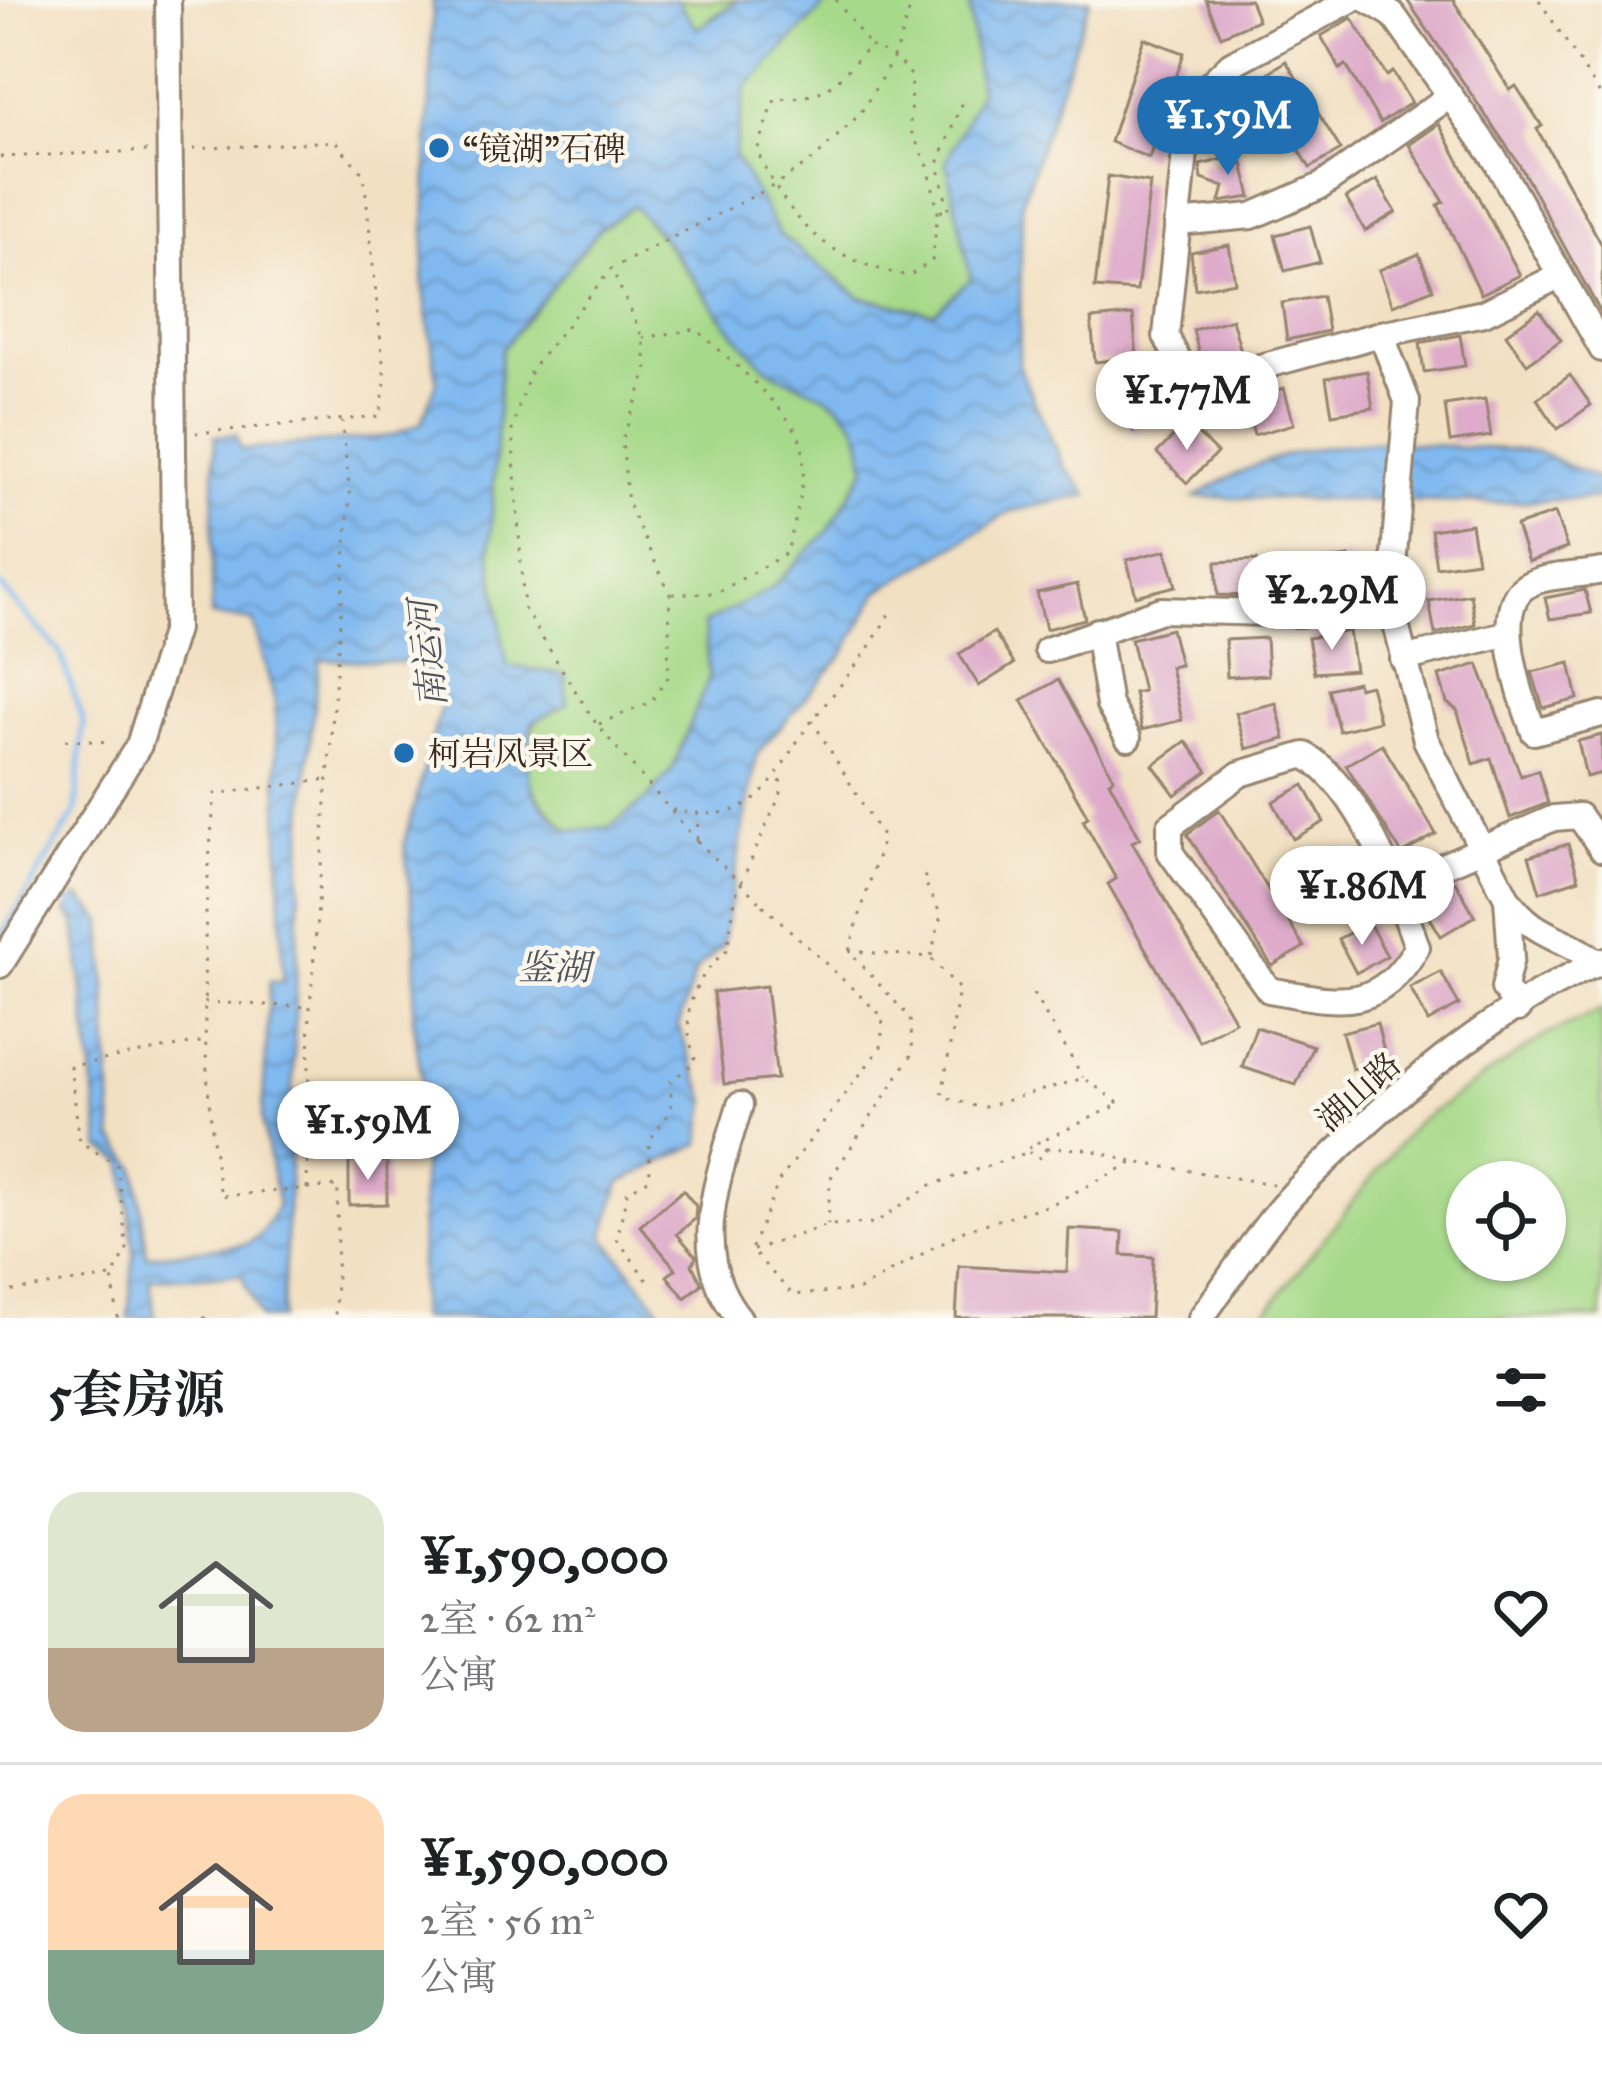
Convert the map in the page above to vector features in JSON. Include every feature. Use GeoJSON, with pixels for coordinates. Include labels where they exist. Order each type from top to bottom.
{"type":"FeatureCollection","features":[{"type":"Feature","properties":{"kind":"street"},"geometry":{"type":"LineString","coordinates":[[0,965],[140,745],[175,629],[168,0]]}},
{"type":"Feature","properties":{"kind":"street"},"geometry":{"type":"LineString","coordinates":[[1352,0],[1232,64],[1205,89],[1186,143],[1166,337],[1191,386],[1381,334],[1484,313],[1557,277]]}},
{"type":"Feature","properties":{"kind":"street"},"geometry":{"type":"LineString","coordinates":[[1368,0],[1393,15],[1495,159],[1557,277],[1602,349]]}},
{"type":"Feature","properties":{"kind":"street"},"geometry":{"type":"LineString","coordinates":[[1177,223],[1252,216],[1321,186],[1450,96]]}},
{"type":"Feature","properties":{"kind":"street"},"geometry":{"type":"LineString","coordinates":[[1381,334],[1407,401],[1394,506],[1390,602],[1426,740],[1507,898],[1526,925],[1550,940],[1578,946],[1600,962]]}},
{"type":"Feature","properties":{"kind":"street"},"geometry":{"type":"LineString","coordinates":[[1602,571],[1528,583],[1515,596],[1509,633],[1519,694],[1534,732],[1602,714]]}},
{"type":"Feature","properties":{"kind":"street"},"geometry":{"type":"LineString","coordinates":[[1047,650],[1161,610],[1300,614],[1390,602]]}},
{"type":"Feature","properties":{"kind":"street"},"geometry":{"type":"LineString","coordinates":[[1097,631],[1108,705],[1128,738]]}},
{"type":"Feature","properties":{"kind":"street"},"geometry":{"type":"LineString","coordinates":[[1403,659],[1509,633]]}},
{"type":"Feature","properties":{"kind":"street"},"geometry":{"type":"LineString","coordinates":[[1305,755],[1333,772],[1396,886],[1417,947],[1398,980],[1343,1004],[1269,990],[1169,852],[1170,826],[1240,774],[1305,755]]}},
{"type":"Feature","properties":{"kind":"street"},"geometry":{"type":"LineString","coordinates":[[1396,886],[1554,818],[1580,816],[1602,849]]}},
{"type":"Feature","properties":{"kind":"street"},"geometry":{"type":"LineString","coordinates":[[1507,898],[1511,958],[1504,988],[1518,1009]]}},
{"type":"Feature","properties":{"kind":"street","name":"湖山路"},"geometry":{"type":"LineString","coordinates":[[1201,1318],[1298,1187],[1424,1076],[1556,981],[1600,962]]}},
{"type":"Feature","properties":{"kind":"street"},"geometry":{"type":"LineString","coordinates":[[739,1318],[707,1246],[710,1205],[740,1105]]}},
{"type":"Feature","properties":{"kind":"path"},"geometry":{"type":"LineString","coordinates":[[837,0],[870,46],[895,57],[910,75],[910,129],[928,166],[938,211],[932,261],[909,275],[839,253],[800,226],[757,151],[775,99],[802,99],[847,78],[870,46]]}},
{"type":"Feature","properties":{"kind":"path"},"geometry":{"type":"LineString","coordinates":[[751,1250],[779,1181],[881,1046],[883,1017],[697,841],[597,725],[524,609],[512,428],[531,370],[611,269],[762,193],[814,159],[860,114],[895,57],[913,0]]}},
{"type":"Feature","properties":{"kind":"path"},"geometry":{"type":"LineString","coordinates":[[1539,0],[1602,97]]}},
{"type":"Feature","properties":{"kind":"path"},"geometry":{"type":"LineString","coordinates":[[938,211],[949,212],[938,164],[962,102]]}},
{"type":"Feature","properties":{"kind":"path"},"geometry":{"type":"LineString","coordinates":[[0,158],[334,141],[364,176],[385,382],[380,416],[170,435]]}},
{"type":"Feature","properties":{"kind":"path"},"geometry":{"type":"LineString","coordinates":[[597,725],[651,702],[668,677],[670,594],[628,504],[622,440],[647,372],[644,338],[611,269]]}},
{"type":"Feature","properties":{"kind":"path"},"geometry":{"type":"LineString","coordinates":[[644,338],[696,329],[757,385],[800,440],[800,489],[787,553],[717,593],[670,594]]}},
{"type":"Feature","properties":{"kind":"path"},"geometry":{"type":"LineString","coordinates":[[307,1189],[310,1007],[350,496],[342,419]]}},
{"type":"Feature","properties":{"kind":"path"},"geometry":{"type":"LineString","coordinates":[[671,809],[698,815],[732,810],[770,790],[812,720],[860,667],[892,610]]}},
{"type":"Feature","properties":{"kind":"path"},"geometry":{"type":"LineString","coordinates":[[812,720],[883,838],[848,951]]}},
{"type":"Feature","properties":{"kind":"path"},"geometry":{"type":"LineString","coordinates":[[65,740],[95,740]]}},
{"type":"Feature","properties":{"kind":"path"},"geometry":{"type":"LineString","coordinates":[[647,1280],[616,1239],[627,1192],[650,1179],[649,1142],[671,1110],[671,1081],[696,1061],[683,1028],[701,972],[727,950],[736,894],[781,793],[780,774]]}},
{"type":"Feature","properties":{"kind":"path"},"geometry":{"type":"LineString","coordinates":[[326,780],[215,794],[205,894],[203,1002],[207,1107],[221,1196],[338,1186],[335,1318]]}},
{"type":"Feature","properties":{"kind":"path"},"geometry":{"type":"LineString","coordinates":[[697,841],[698,815]]}},
{"type":"Feature","properties":{"kind":"path"},"geometry":{"type":"LineString","coordinates":[[930,957],[941,915],[923,878],[933,871]]}},
{"type":"Feature","properties":{"kind":"path"},"geometry":{"type":"LineString","coordinates":[[848,951],[930,957],[959,989],[942,1096],[981,1108],[1084,1078]]}},
{"type":"Feature","properties":{"kind":"path"},"geometry":{"type":"LineString","coordinates":[[828,1225],[830,1179],[913,1053],[910,1018],[848,951]]}},
{"type":"Feature","properties":{"kind":"path"},"geometry":{"type":"LineString","coordinates":[[1029,1152],[1031,1143],[1120,1104],[1084,1078],[1033,994]]}},
{"type":"Feature","properties":{"kind":"path"},"geometry":{"type":"LineString","coordinates":[[203,1002],[310,1007]]}},
{"type":"Feature","properties":{"kind":"path"},"geometry":{"type":"LineString","coordinates":[[118,1318],[112,1277],[128,1251],[117,1165],[80,1142],[70,1066],[206,1041]]}},
{"type":"Feature","properties":{"kind":"path"},"geometry":{"type":"LineString","coordinates":[[1040,1142],[1046,1148],[1088,1149],[1134,1162],[1298,1187]]}},
{"type":"Feature","properties":{"kind":"path"},"geometry":{"type":"LineString","coordinates":[[1029,1152],[1034,1158],[1043,1156],[1046,1148]]}},
{"type":"Feature","properties":{"kind":"path"},"geometry":{"type":"LineString","coordinates":[[751,1250],[828,1225],[874,1222],[931,1185],[1029,1152]]}},
{"type":"Feature","properties":{"kind":"path"},"geometry":{"type":"LineString","coordinates":[[751,1250],[793,1295],[859,1290],[964,1230],[1052,1204],[1134,1162]]}},
{"type":"Feature","properties":{"kind":"path"},"geometry":{"type":"LineString","coordinates":[[0,1293],[112,1277]]}},
{"type":"Feature","properties":{"kind":"path"},"geometry":{"type":"LineString","coordinates":[[203,1318],[211,1318]]}},
{"type":"Feature","properties":{"kind":"green space"},"geometry":{"type":"Polygon","coordinates":[[[677,0],[738,0],[696,29],[677,0]]]}},
{"type":"Feature","properties":{"kind":"green space"},"geometry":{"type":"Polygon","coordinates":[[[830,0],[969,0],[979,93],[946,162],[972,280],[933,313],[860,297],[780,235],[733,155],[746,88],[830,0]]]}},
{"type":"Feature","properties":{"kind":"green space"},"geometry":{"type":"Polygon","coordinates":[[[633,206],[763,364],[844,410],[860,433],[866,468],[828,531],[772,589],[704,624],[709,677],[672,770],[646,800],[610,827],[570,831],[535,792],[526,756],[538,718],[564,674],[507,666],[490,550],[501,350],[599,229],[633,206]]]}},
{"type":"Feature","properties":{"kind":"green space"},"geometry":{"type":"Polygon","coordinates":[[[1602,1010],[1602,1318],[1261,1318],[1414,1124],[1546,1035],[1602,1010]]]}},
{"type":"Feature","properties":{"kind":"water","name":"鉴湖"},"geometry":{"type":"Polygon","coordinates":[[[433,0],[677,0],[697,29],[738,0],[830,0],[746,88],[734,155],[780,235],[860,297],[933,313],[971,279],[946,162],[979,93],[969,0],[1090,0],[1022,202],[1019,368],[1064,466],[1088,495],[1012,511],[879,591],[844,654],[757,754],[722,946],[696,970],[678,1026],[707,1101],[701,1143],[620,1183],[604,1237],[659,1307],[661,1318],[419,1318],[424,1098],[413,1017],[417,947],[404,843],[442,702],[420,663],[320,659],[299,905],[281,1318],[260,1318],[241,1275],[150,1279],[155,1318],[128,1318],[134,1252],[124,1163],[101,1148],[75,922],[66,912],[79,896],[103,921],[113,1138],[136,1167],[147,1256],[247,1244],[262,1233],[278,1205],[262,1121],[270,981],[283,982],[275,702],[253,621],[211,616],[215,436],[236,434],[241,450],[391,436],[422,422],[437,381],[423,284],[433,0]],[[633,206],[599,229],[501,350],[490,550],[507,666],[565,674],[567,704],[532,723],[529,772],[543,806],[570,831],[610,827],[646,800],[672,770],[709,677],[704,624],[772,588],[828,531],[866,468],[860,433],[844,410],[763,364],[633,206]]]}},
{"type":"Feature","properties":{"kind":"water"},"geometry":{"type":"Polygon","coordinates":[[[1378,442],[1535,451],[1602,481],[1602,498],[1492,503],[1195,497],[1282,456],[1378,442]]]}},
{"type":"Feature","properties":{"kind":"building"},"geometry":{"type":"Polygon","coordinates":[[[1206,0],[1250,0],[1258,20],[1221,36],[1206,0]]]}},
{"type":"Feature","properties":{"kind":"building"},"geometry":{"type":"Polygon","coordinates":[[[1407,0],[1453,0],[1510,90],[1516,86],[1542,126],[1537,129],[1602,245],[1602,315],[1519,164],[1407,0]]]}},
{"type":"Feature","properties":{"kind":"building"},"geometry":{"type":"Polygon","coordinates":[[[1352,18],[1387,76],[1393,72],[1411,103],[1380,123],[1346,65],[1340,69],[1321,36],[1352,18]]]}},
{"type":"Feature","properties":{"kind":"building"},"geometry":{"type":"Polygon","coordinates":[[[1144,38],[1184,53],[1149,158],[1110,142],[1144,38]]]}},
{"type":"Feature","properties":{"kind":"building"},"geometry":{"type":"Polygon","coordinates":[[[1286,61],[1341,150],[1310,168],[1280,117],[1274,121],[1251,85],[1286,61]]]}},
{"type":"Feature","properties":{"kind":"building"},"geometry":{"type":"Polygon","coordinates":[[[1439,124],[1520,275],[1481,294],[1438,205],[1444,202],[1409,145],[1439,124]]]}},
{"type":"Feature","properties":{"kind":"building"},"geometry":{"type":"Polygon","coordinates":[[[1241,155],[1251,197],[1220,202],[1224,187],[1202,179],[1200,165],[1241,155]]]}},
{"type":"Feature","properties":{"kind":"building"},"geometry":{"type":"Polygon","coordinates":[[[1108,176],[1150,183],[1137,291],[1095,288],[1108,176]]]}},
{"type":"Feature","properties":{"kind":"building"},"geometry":{"type":"Polygon","coordinates":[[[1377,180],[1396,212],[1365,231],[1346,198],[1377,180]]]}},
{"type":"Feature","properties":{"kind":"building"},"geometry":{"type":"Polygon","coordinates":[[[1310,226],[1320,262],[1285,271],[1275,235],[1310,226]]]}},
{"type":"Feature","properties":{"kind":"building"},"geometry":{"type":"Polygon","coordinates":[[[1229,245],[1235,282],[1195,289],[1191,252],[1229,245]]]}},
{"type":"Feature","properties":{"kind":"building"},"geometry":{"type":"Polygon","coordinates":[[[1419,254],[1433,289],[1393,305],[1379,270],[1419,254]]]}},
{"type":"Feature","properties":{"kind":"building"},"geometry":{"type":"Polygon","coordinates":[[[1322,296],[1328,331],[1287,340],[1282,303],[1322,296]]]}},
{"type":"Feature","properties":{"kind":"building"},"geometry":{"type":"Polygon","coordinates":[[[1539,310],[1561,340],[1527,364],[1506,334],[1539,310]]]}},
{"type":"Feature","properties":{"kind":"building"},"geometry":{"type":"Polygon","coordinates":[[[1133,315],[1137,357],[1095,362],[1091,319],[1133,315]]]}},
{"type":"Feature","properties":{"kind":"building"},"geometry":{"type":"Polygon","coordinates":[[[1232,319],[1242,355],[1202,366],[1193,330],[1232,319]]]}},
{"type":"Feature","properties":{"kind":"building"},"geometry":{"type":"Polygon","coordinates":[[[1460,335],[1465,366],[1424,372],[1420,343],[1460,335]]]}},
{"type":"Feature","properties":{"kind":"building"},"geometry":{"type":"Polygon","coordinates":[[[1139,371],[1166,405],[1133,431],[1106,398],[1139,371]]]}},
{"type":"Feature","properties":{"kind":"building"},"geometry":{"type":"Polygon","coordinates":[[[1367,371],[1373,408],[1332,414],[1326,378],[1367,371]]]}},
{"type":"Feature","properties":{"kind":"building"},"geometry":{"type":"Polygon","coordinates":[[[1570,375],[1591,405],[1558,429],[1537,399],[1570,375]]]}},
{"type":"Feature","properties":{"kind":"building"},"geometry":{"type":"Polygon","coordinates":[[[1284,388],[1294,424],[1254,435],[1244,399],[1284,388]]]}},
{"type":"Feature","properties":{"kind":"building"},"geometry":{"type":"Polygon","coordinates":[[[1485,399],[1491,436],[1450,442],[1445,405],[1485,399]]]}},
{"type":"Feature","properties":{"kind":"building"},"geometry":{"type":"Polygon","coordinates":[[[1187,423],[1217,453],[1187,483],[1157,453],[1187,423]]]}},
{"type":"Feature","properties":{"kind":"building"},"geometry":{"type":"Polygon","coordinates":[[[1555,513],[1567,548],[1528,562],[1516,526],[1555,513]]]}},
{"type":"Feature","properties":{"kind":"building"},"geometry":{"type":"Polygon","coordinates":[[[1471,524],[1477,561],[1436,567],[1431,530],[1471,524]]]}},
{"type":"Feature","properties":{"kind":"building"},"geometry":{"type":"Polygon","coordinates":[[[1166,550],[1176,586],[1136,596],[1127,560],[1166,550]]]}},
{"type":"Feature","properties":{"kind":"building"},"geometry":{"type":"Polygon","coordinates":[[[1349,557],[1355,590],[1314,595],[1309,563],[1349,557]]]}},
{"type":"Feature","properties":{"kind":"building"},"geometry":{"type":"Polygon","coordinates":[[[1257,560],[1259,596],[1218,595],[1216,562],[1257,560]]]}},
{"type":"Feature","properties":{"kind":"building"},"geometry":{"type":"Polygon","coordinates":[[[1077,584],[1085,619],[1046,629],[1037,593],[1077,584]]]}},
{"type":"Feature","properties":{"kind":"building"},"geometry":{"type":"Polygon","coordinates":[[[1585,590],[1591,613],[1550,619],[1545,598],[1585,590]]]}},
{"type":"Feature","properties":{"kind":"building"},"geometry":{"type":"Polygon","coordinates":[[[1470,594],[1475,624],[1435,634],[1429,601],[1470,594]]]}},
{"type":"Feature","properties":{"kind":"building"},"geometry":{"type":"Polygon","coordinates":[[[1171,629],[1180,665],[1170,667],[1182,720],[1142,730],[1134,693],[1143,691],[1131,639],[1171,629]]]}},
{"type":"Feature","properties":{"kind":"building"},"geometry":{"type":"Polygon","coordinates":[[[1349,631],[1355,670],[1314,673],[1308,638],[1349,631]]]}},
{"type":"Feature","properties":{"kind":"building"},"geometry":{"type":"Polygon","coordinates":[[[994,632],[1014,664],[979,686],[959,654],[994,632]]]}},
{"type":"Feature","properties":{"kind":"building"},"geometry":{"type":"Polygon","coordinates":[[[1266,638],[1268,675],[1227,677],[1225,640],[1266,638]]]}},
{"type":"Feature","properties":{"kind":"building"},"geometry":{"type":"Polygon","coordinates":[[[1570,663],[1578,699],[1543,708],[1532,672],[1570,663]]]}},
{"type":"Feature","properties":{"kind":"building"},"geometry":{"type":"Polygon","coordinates":[[[1478,664],[1521,776],[1538,770],[1548,803],[1510,818],[1491,758],[1474,764],[1457,710],[1447,703],[1439,676],[1478,664]]]}},
{"type":"Feature","properties":{"kind":"building"},"geometry":{"type":"Polygon","coordinates":[[[1058,680],[1114,778],[1109,781],[1140,838],[1132,842],[1235,1021],[1199,1041],[1108,884],[1116,879],[1083,820],[1088,817],[1022,700],[1058,680]]]}},
{"type":"Feature","properties":{"kind":"building"},"geometry":{"type":"Polygon","coordinates":[[[1357,682],[1358,688],[1370,685],[1379,721],[1339,731],[1328,689],[1357,682]]]}},
{"type":"Feature","properties":{"kind":"building"},"geometry":{"type":"Polygon","coordinates":[[[1276,703],[1285,739],[1246,749],[1236,713],[1276,703]]]}},
{"type":"Feature","properties":{"kind":"building"},"geometry":{"type":"Polygon","coordinates":[[[1602,735],[1602,773],[1586,777],[1578,741],[1602,735]]]}},
{"type":"Feature","properties":{"kind":"building"},"geometry":{"type":"Polygon","coordinates":[[[1186,741],[1208,771],[1175,795],[1153,765],[1186,741]]]}},
{"type":"Feature","properties":{"kind":"building"},"geometry":{"type":"Polygon","coordinates":[[[1382,744],[1436,834],[1402,854],[1346,765],[1382,744]]]}},
{"type":"Feature","properties":{"kind":"building"},"geometry":{"type":"Polygon","coordinates":[[[1304,785],[1324,822],[1293,839],[1273,802],[1304,785]]]}},
{"type":"Feature","properties":{"kind":"building"},"geometry":{"type":"Polygon","coordinates":[[[1219,810],[1304,947],[1272,966],[1187,834],[1219,810]]]}},
{"type":"Feature","properties":{"kind":"building"},"geometry":{"type":"Polygon","coordinates":[[[1568,844],[1579,879],[1540,892],[1529,856],[1568,844]]]}},
{"type":"Feature","properties":{"kind":"building"},"geometry":{"type":"Polygon","coordinates":[[[1342,851],[1362,888],[1331,905],[1311,868],[1342,851]]]}},
{"type":"Feature","properties":{"kind":"building"},"geometry":{"type":"Polygon","coordinates":[[[1455,881],[1475,916],[1441,936],[1420,901],[1455,881]]]}},
{"type":"Feature","properties":{"kind":"building"},"geometry":{"type":"Polygon","coordinates":[[[1369,923],[1387,956],[1356,973],[1338,939],[1369,923]]]}},
{"type":"Feature","properties":{"kind":"building"},"geometry":{"type":"Polygon","coordinates":[[[1441,972],[1459,1005],[1428,1022],[1410,988],[1441,972]]]}},
{"type":"Feature","properties":{"kind":"building"},"geometry":{"type":"Polygon","coordinates":[[[766,986],[777,1079],[724,1084],[713,992],[766,986]]]}},
{"type":"Feature","properties":{"kind":"building"},"geometry":{"type":"Polygon","coordinates":[[[1377,1023],[1386,1060],[1352,1069],[1342,1032],[1377,1023]]]}},
{"type":"Feature","properties":{"kind":"building"},"geometry":{"type":"Polygon","coordinates":[[[1256,1027],[1313,1046],[1296,1085],[1242,1067],[1256,1027]]]}},
{"type":"Feature","properties":{"kind":"building"},"geometry":{"type":"Polygon","coordinates":[[[387,1161],[387,1204],[349,1205],[349,1162],[387,1161]]]}},
{"type":"Feature","properties":{"kind":"building"},"geometry":{"type":"Polygon","coordinates":[[[683,1190],[696,1206],[695,1219],[677,1234],[696,1256],[692,1265],[702,1284],[685,1298],[667,1276],[676,1269],[640,1226],[683,1190]]]}},
{"type":"Feature","properties":{"kind":"building"},"geometry":{"type":"Polygon","coordinates":[[[1069,1229],[1123,1232],[1122,1255],[1153,1257],[1150,1318],[956,1318],[959,1266],[1067,1272],[1069,1229]]]}},
{"type":"Feature","properties":{"kind":"waterway"},"geometry":{"type":"LineString","coordinates":[[0,586],[60,652],[83,722],[76,811],[0,938]]}},
{"type":"Feature","properties":{"kind":"waterway"},"geometry":{"type":"LineString","coordinates":[[54,887],[75,907]]}},
{"type":"Feature","properties":{"kind":"place","name":"“镜湖”石碑"},"geometry":{"type":"Point","coordinates":[439,148]}},
{"type":"Feature","properties":{"kind":"place","name":"柯岩风景区"},"geometry":{"type":"Point","coordinates":[404,753]}},
{"type":"Feature","properties":{"kind":"water label","name":"南运河"},"geometry":{"type":"Point","coordinates":[427,654]}}]}
